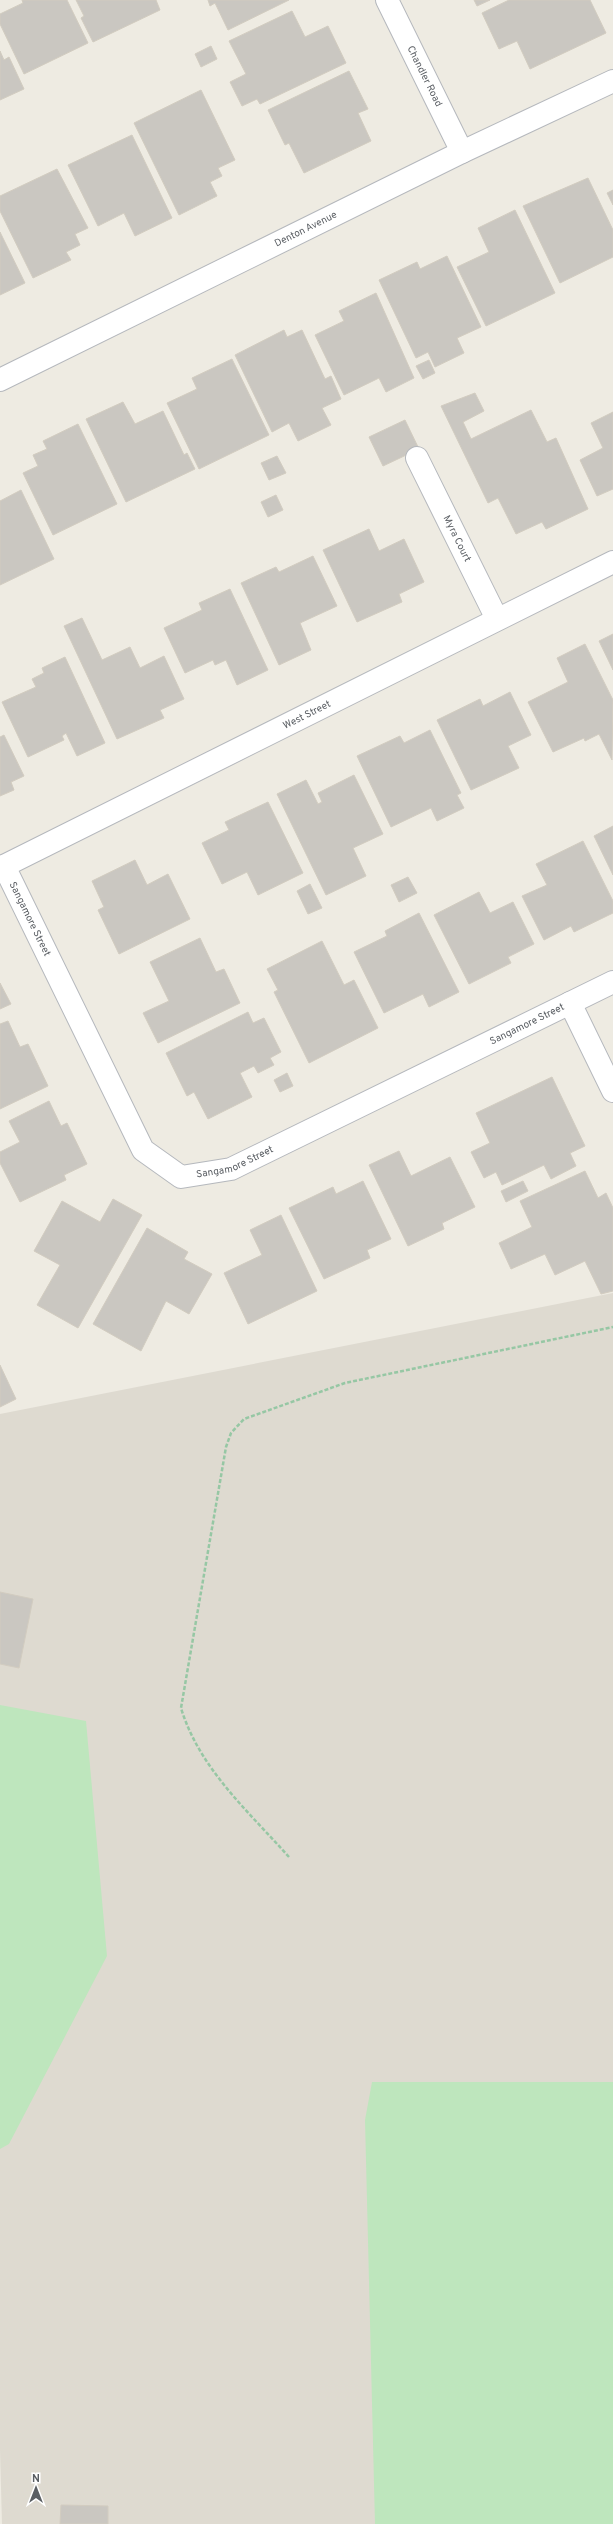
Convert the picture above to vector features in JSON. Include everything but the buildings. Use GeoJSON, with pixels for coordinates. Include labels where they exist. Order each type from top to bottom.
{"type":"FeatureCollection","features":[{"type":"Feature","properties":{"kind":"street","name":"Chandler Road"},"geometry":{"type":"LineString","coordinates":[[387,0],[462,152]]}},
{"type":"Feature","properties":{"kind":"street","name":"Denton Avenue"},"geometry":{"type":"LineString","coordinates":[[0,380],[462,152],[613,81]]}},
{"type":"Feature","properties":{"kind":"street","name":"Myra Court"},"geometry":{"type":"LineString","coordinates":[[417,458],[497,619]]}},
{"type":"Feature","properties":{"kind":"street","name":"West Street"},"geometry":{"type":"LineString","coordinates":[[2,867],[613,562]]}},
{"type":"Feature","properties":{"kind":"street","name":"Sangamore Street"},"geometry":{"type":"LineString","coordinates":[[2,867],[143,1150],[181,1177],[231,1169],[613,982]]}},
{"type":"Feature","properties":{"kind":"street"},"geometry":{"type":"LineString","coordinates":[[570,1003],[613,1091]]}},
{"type":"Feature","properties":{"kind":"path"},"geometry":{"type":"LineString","coordinates":[[289,1857],[208,1765],[188,1731],[181,1708],[226,1447],[231,1433],[244,1419],[345,1383],[613,1327]]}},
{"type":"Feature","properties":{"kind":"shaded area"},"geometry":{"type":"Polygon","coordinates":[[[613,1293],[613,2524],[2,2524],[0,2450],[0,1414],[613,1293]]]}},
{"type":"Feature","properties":{"kind":"green space"},"geometry":{"type":"Polygon","coordinates":[[[0,1705],[86,1721],[107,1956],[9,2144],[0,2149],[0,1705]]]}},
{"type":"Feature","properties":{"kind":"green space"},"geometry":{"type":"Polygon","coordinates":[[[372,2082],[613,2082],[613,2524],[375,2524],[365,2120],[372,2082]]]}}]}
